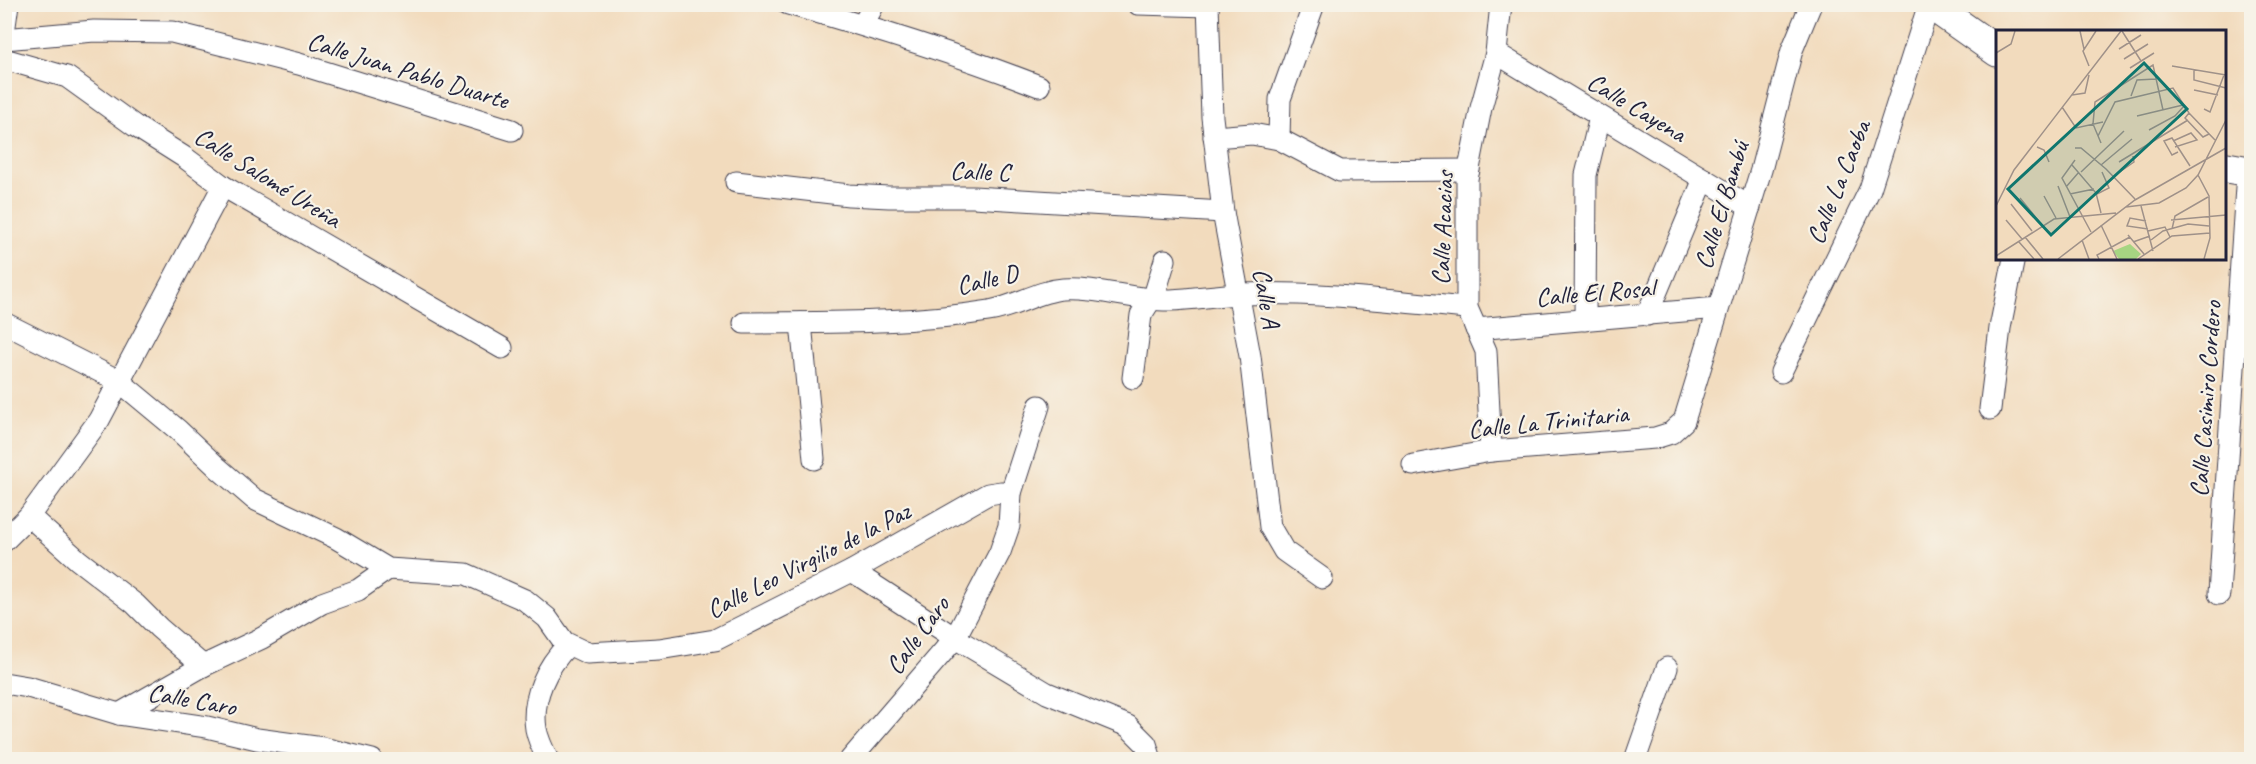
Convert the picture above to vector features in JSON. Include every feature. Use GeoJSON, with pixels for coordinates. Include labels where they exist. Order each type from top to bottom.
{"type":"FeatureCollection","features":[{"type":"Feature","properties":{"kind":"main road"},"geometry":{"type":"LineString","coordinates":[[1930,4],[1996,51]]}},
{"type":"Feature","properties":{"kind":"street"},"geometry":{"type":"LineString","coordinates":[[4,33],[8,4]]}},
{"type":"Feature","properties":{"kind":"street"},"geometry":{"type":"LineString","coordinates":[[788,4],[968,58],[1039,86]]}},
{"type":"Feature","properties":{"kind":"street"},"geometry":{"type":"LineString","coordinates":[[863,25],[874,4]]}},
{"type":"Feature","properties":{"kind":"street"},"geometry":{"type":"LineString","coordinates":[[1138,4],[1208,5]]}},
{"type":"Feature","properties":{"kind":"street"},"geometry":{"type":"LineString","coordinates":[[1279,139],[1280,99],[1314,4]]}},
{"type":"Feature","properties":{"kind":"street","name":"Calle Acacias"},"geometry":{"type":"LineString","coordinates":[[1491,451],[1486,351],[1467,308],[1467,179],[1481,108],[1496,53],[1502,4]]}},
{"type":"Feature","properties":{"kind":"street","name":"Calle El Bambú"},"geometry":{"type":"LineString","coordinates":[[1684,421],[1750,207],[1792,50],[1810,4]]}},
{"type":"Feature","properties":{"kind":"street","name":"Calle La Caoba"},"geometry":{"type":"LineString","coordinates":[[1781,372],[1870,189],[1930,4]]}},
{"type":"Feature","properties":{"kind":"street","name":"Calle A"},"geometry":{"type":"LineString","coordinates":[[1208,5],[1214,137],[1222,212],[1240,294],[1250,356],[1270,527],[1284,551],[1322,578]]}},
{"type":"Feature","properties":{"kind":"street","name":"Calle Juan Pablo Duarte"},"geometry":{"type":"LineString","coordinates":[[4,39],[94,31],[172,32],[299,64],[513,130]]}},
{"type":"Feature","properties":{"kind":"street","name":"Calle Cayena"},"geometry":{"type":"LineString","coordinates":[[1496,53],[1750,207]]}},
{"type":"Feature","properties":{"kind":"street","name":"Calle Salomé Ureña"},"geometry":{"type":"LineString","coordinates":[[4,59],[66,77],[223,186],[502,348]]}},
{"type":"Feature","properties":{"kind":"street"},"geometry":{"type":"LineString","coordinates":[[1585,320],[1586,175],[1600,117]]}},
{"type":"Feature","properties":{"kind":"street"},"geometry":{"type":"LineString","coordinates":[[1214,137],[1252,134],[1279,139],[1340,171],[1469,170]]}},
{"type":"Feature","properties":{"kind":"street","name":"Calle Casimiro Cordero"},"geometry":{"type":"LineString","coordinates":[[2220,594],[2241,170]]}},
{"type":"Feature","properties":{"kind":"street"},"geometry":{"type":"LineString","coordinates":[[1647,315],[1704,179]]}},
{"type":"Feature","properties":{"kind":"street","name":"Calle C"},"geometry":{"type":"LineString","coordinates":[[736,182],[849,195],[973,197],[1222,212]]}},
{"type":"Feature","properties":{"kind":"street"},"geometry":{"type":"LineString","coordinates":[[4,541],[29,516],[111,401],[119,381],[223,186]]}},
{"type":"Feature","properties":{"kind":"street"},"geometry":{"type":"LineString","coordinates":[[1132,378],[1141,315],[1155,293],[1165,260]]}},
{"type":"Feature","properties":{"kind":"street"},"geometry":{"type":"LineString","coordinates":[[1990,409],[2000,328],[2014,260]]}},
{"type":"Feature","properties":{"kind":"street","name":"Calle D"},"geometry":{"type":"LineString","coordinates":[[744,323],[886,321],[990,311],[1013,306],[1040,294],[1059,289],[1083,289],[1171,300],[1240,294],[1352,296],[1467,308]]}},
{"type":"Feature","properties":{"kind":"street","name":"Calle El Rosal"},"geometry":{"type":"LineString","coordinates":[[1476,329],[1718,309]]}},
{"type":"Feature","properties":{"kind":"street"},"geometry":{"type":"LineString","coordinates":[[4,323],[119,381],[178,430],[254,499],[336,538],[388,569],[466,574],[525,600],[547,618],[568,645],[548,669],[536,711],[536,728],[548,759]]}},
{"type":"Feature","properties":{"kind":"street"},"geometry":{"type":"LineString","coordinates":[[801,323],[813,459]]}},
{"type":"Feature","properties":{"kind":"street","name":"Calle Caro"},"geometry":{"type":"LineString","coordinates":[[850,759],[955,638],[1000,552],[1009,526],[1011,493],[1039,406]]}},
{"type":"Feature","properties":{"kind":"street","name":"Calle La Trinitaria"},"geometry":{"type":"LineString","coordinates":[[1413,465],[1491,451],[1655,438],[1671,433],[1684,421]]}},
{"type":"Feature","properties":{"kind":"street","name":"Calle Leo Virgilio de la Paz"},"geometry":{"type":"LineString","coordinates":[[568,645],[592,653],[659,649],[710,641],[852,571],[988,494],[1011,493]]}},
{"type":"Feature","properties":{"kind":"street"},"geometry":{"type":"LineString","coordinates":[[29,516],[78,560],[135,604],[203,666]]}},
{"type":"Feature","properties":{"kind":"street"},"geometry":{"type":"LineString","coordinates":[[119,714],[203,666],[262,638],[321,603],[358,591],[388,569]]}},
{"type":"Feature","properties":{"kind":"street"},"geometry":{"type":"LineString","coordinates":[[852,571],[955,638],[1047,693],[1128,726],[1146,744],[1151,759]]}},
{"type":"Feature","properties":{"kind":"street"},"geometry":{"type":"LineString","coordinates":[[1635,759],[1667,668]]}},
{"type":"Feature","properties":{"kind":"street","name":"Calle Caro"},"geometry":{"type":"LineString","coordinates":[[4,683],[28,687],[119,714],[207,727],[257,739],[323,748],[372,759]]}}]}
